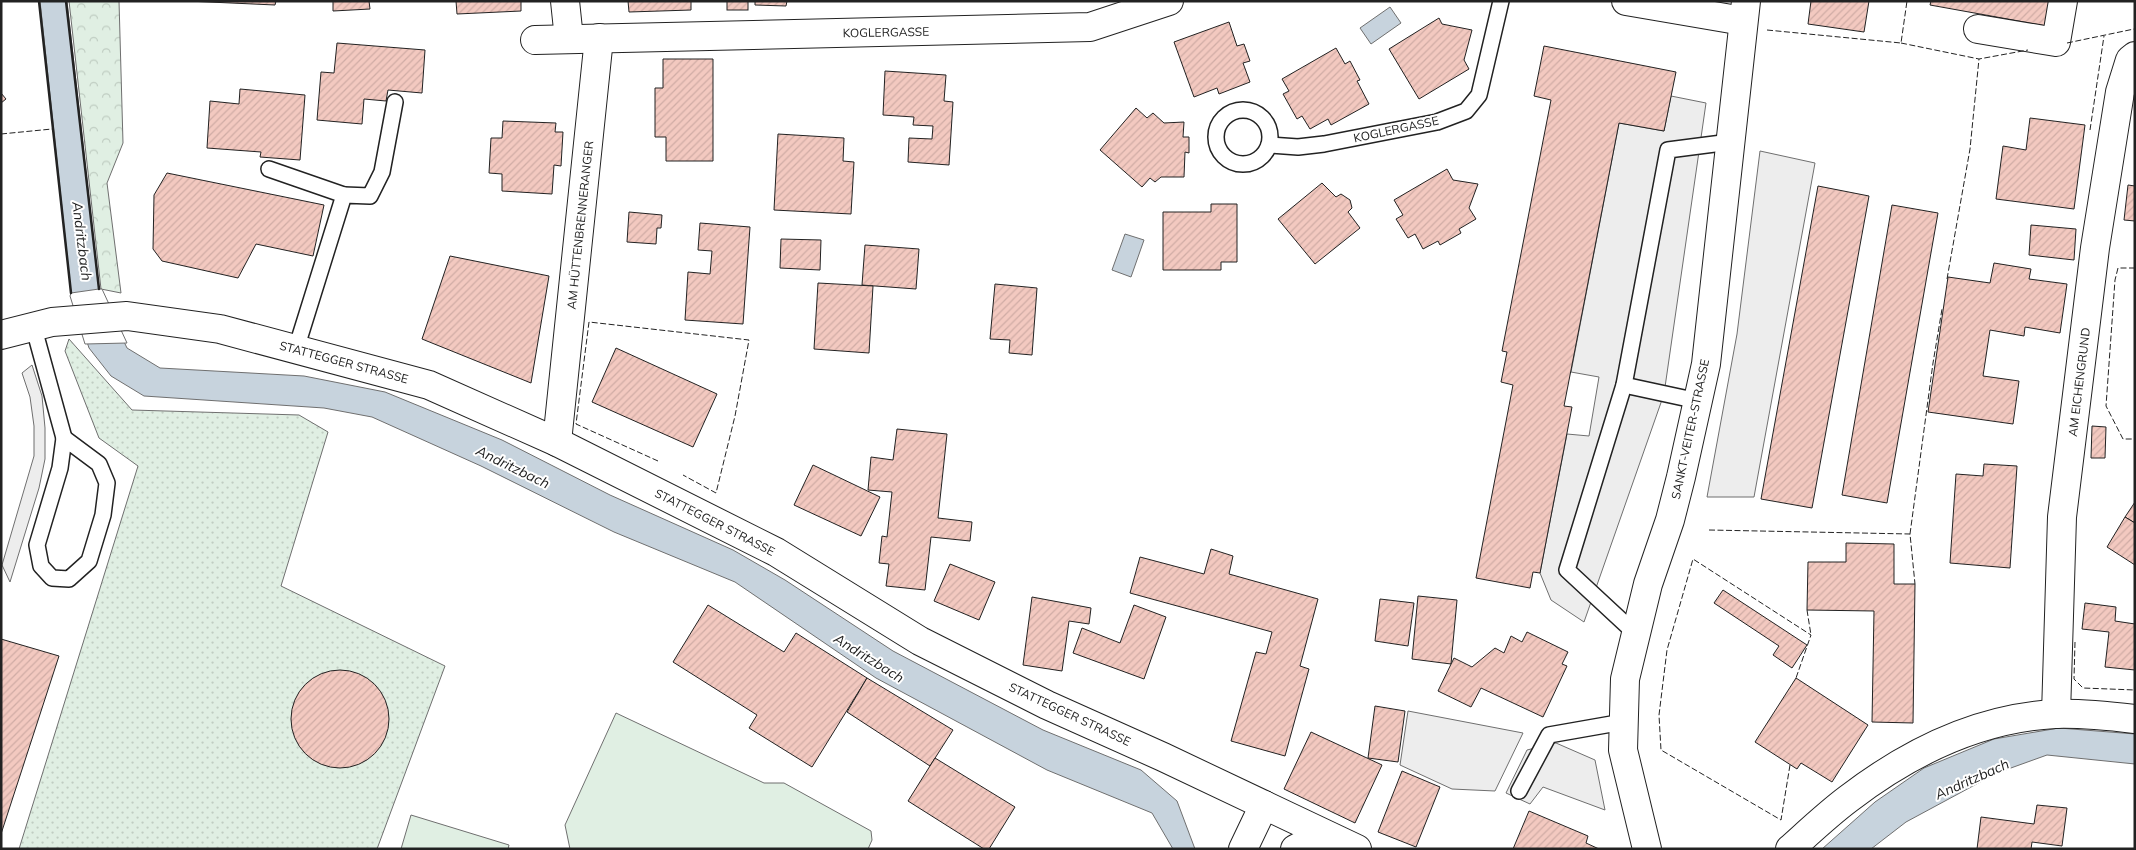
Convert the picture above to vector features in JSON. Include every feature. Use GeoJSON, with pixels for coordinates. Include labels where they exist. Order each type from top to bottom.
{"type":"FeatureCollection","features":[{"type":"Feature","properties":{"kind":"street"},"geometry":{"type":"LineString","coordinates":[[565,1],[569,39]]}},
{"type":"Feature","properties":{"kind":"street","name":"KOGLERGASSE"},"geometry":{"type":"LineString","coordinates":[[599,38],[1090,27],[1168,1]]}},
{"type":"Feature","properties":{"kind":"street"},"geometry":{"type":"LineString","coordinates":[[1626,1],[1745,11]]}},
{"type":"Feature","properties":{"kind":"street"},"geometry":{"type":"LineString","coordinates":[[1978,29],[2056,42],[2063,1]]}},
{"type":"Feature","properties":{"kind":"street","name":"SANKT-VEITER-STRASSE"},"geometry":{"type":"LineString","coordinates":[[1647,849],[1623,750],[1622,722],[1625,679],[1648,584],[1670,520],[1706,364],[1745,11]]}},
{"type":"Feature","properties":{"kind":"street"},"geometry":{"type":"LineString","coordinates":[[535,40],[599,38]]}},
{"type":"Feature","properties":{"kind":"street","name":"AM HÜTTENBRENNERANGER"},"geometry":{"type":"LineString","coordinates":[[557,442],[599,38]]}},
{"type":"Feature","properties":{"kind":"street","name":"AM EICHENGRUND"},"geometry":{"type":"LineString","coordinates":[[2056,714],[2062,517],[2095,248],[2120,92],[2130,60],[2135,56]]}},
{"type":"Feature","properties":{"kind":"street","name":"STATTEGGER STRASSE"},"geometry":{"type":"LineString","coordinates":[[1,335],[33,325],[127,316],[220,329],[429,385],[557,442],[776,552],[928,645],[1047,705],[1163,757],[1357,849]]}},
{"type":"Feature","properties":{"kind":"street"},"geometry":{"type":"LineString","coordinates":[[1790,849],[1847,799],[1897,765],[1946,740],[1989,724],[2056,714],[2135,719]]}},
{"type":"Feature","properties":{"kind":"street"},"geometry":{"type":"LineString","coordinates":[[1243,849],[1264,805]]}},
{"type":"Feature","properties":{"kind":"street"},"geometry":{"type":"LineString","coordinates":[[1295,849],[1323,834]]}},
{"type":"Feature","properties":{"kind":"lane","name":"KOGLERGASSE"},"geometry":{"type":"LineString","coordinates":[[1269,145],[1298,147],[1324,144],[1437,122],[1466,111],[1479,95],[1501,1]]}},
{"type":"Feature","properties":{"kind":"lane"},"geometry":{"type":"LineString","coordinates":[[270,169],[344,195],[370,196],[382,172],[395,102]]}},
{"type":"Feature","properties":{"kind":"lane"},"geometry":{"type":"LineString","coordinates":[[1636,634],[1567,570],[1624,385],[1668,150],[1730,142]]}},
{"type":"Feature","properties":{"kind":"lane"},"geometry":{"type":"LineString","coordinates":[[296,349],[344,195]]}},
{"type":"Feature","properties":{"kind":"lane"},"geometry":{"type":"LineString","coordinates":[[33,325],[64,438],[60,468],[37,544],[41,566],[52,578],[69,579],[89,561],[103,515],[107,483],[99,464],[64,438]]}},
{"type":"Feature","properties":{"kind":"lane"},"geometry":{"type":"LineString","coordinates":[[1624,385],[1698,401]]}},
{"type":"Feature","properties":{"kind":"lane"},"geometry":{"type":"LineString","coordinates":[[1519,791],[1548,735],[1622,722]]}},
{"type":"Feature","properties":{"kind":"green space"},"geometry":{"type":"Polygon","coordinates":[[[69,1],[119,1],[123,143],[107,183],[121,293],[101,289],[69,1]]]}},
{"type":"Feature","properties":{"kind":"green space"},"geometry":{"type":"Polygon","coordinates":[[[69,339],[132,410],[299,415],[328,432],[281,586],[445,666],[377,849],[19,849],[138,466],[99,438],[65,351],[69,339]]]}},
{"type":"Feature","properties":{"kind":"green space"},"geometry":{"type":"Polygon","coordinates":[[[616,713],[764,783],[784,783],[871,831],[872,840],[868,849],[570,849],[565,825],[616,713]]]}},
{"type":"Feature","properties":{"kind":"green space"},"geometry":{"type":"Polygon","coordinates":[[[411,815],[509,845],[508,849],[401,849],[411,815]]]}},
{"type":"Feature","properties":{"kind":"shaded area"},"geometry":{"type":"Polygon","coordinates":[[[1671,96],[1706,103],[1664,394],[1584,622],[1551,600],[1540,573],[1567,434],[1589,436],[1599,377],[1571,372],[1619,123],[1664,131],[1671,96]]]}},
{"type":"Feature","properties":{"kind":"shaded area"},"geometry":{"type":"Polygon","coordinates":[[[1760,151],[1815,163],[1754,497],[1707,497],[1737,334],[1760,151]]]}},
{"type":"Feature","properties":{"kind":"shaded area"},"geometry":{"type":"Polygon","coordinates":[[[32,365],[42,396],[45,459],[39,488],[10,582],[2,565],[34,456],[34,426],[30,397],[22,373],[32,365]]]}},
{"type":"Feature","properties":{"kind":"shaded area"},"geometry":{"type":"Polygon","coordinates":[[[1408,711],[1523,733],[1495,791],[1452,789],[1400,765],[1408,711]]]}},
{"type":"Feature","properties":{"kind":"shaded area"},"geometry":{"type":"Polygon","coordinates":[[[1556,743],[1595,760],[1605,810],[1543,787],[1530,804],[1506,793],[1527,750],[1556,743]]]}},
{"type":"Feature","properties":{"kind":"water","name":"Andritzbach"},"geometry":{"type":"Polygon","coordinates":[[[40,1],[67,1],[99,289],[127,348],[160,368],[304,376],[385,392],[502,440],[610,495],[733,550],[785,580],[893,651],[1043,730],[1141,770],[1177,801],[1195,849],[1173,849],[1152,813],[1047,770],[876,678],[735,582],[614,532],[481,466],[372,417],[324,408],[144,396],[111,376],[89,348],[71,293],[40,1]]]}},
{"type":"Feature","properties":{"kind":"water"},"geometry":{"type":"Polygon","coordinates":[[[1390,7],[1401,23],[1371,44],[1360,28],[1390,7]]]}},
{"type":"Feature","properties":{"kind":"water"},"geometry":{"type":"Polygon","coordinates":[[[1125,234],[1144,240],[1131,277],[1112,270],[1125,234]]]}},
{"type":"Feature","properties":{"kind":"water","name":"Andritzbach"},"geometry":{"type":"Polygon","coordinates":[[[2059,728],[2135,734],[2135,764],[2047,755],[1997,773],[1906,822],[1871,849],[1822,849],[1875,802],[1924,768],[1994,739],[2059,728]]]}},
{"type":"Feature","properties":{"kind":"pier"},"geometry":{"type":"Polygon","coordinates":[[[102,289],[127,343],[85,344],[70,296],[71,293],[102,289]]]}},
{"type":"Feature","properties":{"kind":"building"},"geometry":{"type":"Polygon","coordinates":[[[187,1],[276,1],[275,5],[187,1]]]}},
{"type":"Feature","properties":{"kind":"building"},"geometry":{"type":"Polygon","coordinates":[[[333,1],[369,1],[370,9],[333,11],[333,1]]]}},
{"type":"Feature","properties":{"kind":"building"},"geometry":{"type":"Polygon","coordinates":[[[456,1],[521,1],[521,11],[457,14],[456,1]]]}},
{"type":"Feature","properties":{"kind":"building"},"geometry":{"type":"Polygon","coordinates":[[[628,1],[691,1],[691,10],[629,12],[628,1]]]}},
{"type":"Feature","properties":{"kind":"building"},"geometry":{"type":"Polygon","coordinates":[[[727,1],[748,1],[748,10],[727,10],[727,1]]]}},
{"type":"Feature","properties":{"kind":"building"},"geometry":{"type":"Polygon","coordinates":[[[755,1],[787,1],[786,6],[755,5],[755,1]]]}},
{"type":"Feature","properties":{"kind":"building"},"geometry":{"type":"Polygon","coordinates":[[[1811,1],[1869,1],[1864,32],[1808,24],[1811,1]]]}},
{"type":"Feature","properties":{"kind":"building"},"geometry":{"type":"Polygon","coordinates":[[[1931,1],[2056,1],[2052,27],[1930,5],[1931,1]]]}},
{"type":"Feature","properties":{"kind":"building"},"geometry":{"type":"Polygon","coordinates":[[[1439,18],[1442,24],[1472,30],[1464,60],[1469,69],[1419,99],[1389,49],[1439,18]]]}},
{"type":"Feature","properties":{"kind":"building"},"geometry":{"type":"Polygon","coordinates":[[[1229,22],[1237,46],[1244,44],[1250,61],[1243,63],[1250,82],[1219,94],[1217,88],[1194,97],[1174,42],[1229,22]]]}},
{"type":"Feature","properties":{"kind":"building"},"geometry":{"type":"Polygon","coordinates":[[[337,43],[425,50],[422,93],[388,90],[386,101],[364,99],[362,124],[317,120],[321,72],[334,73],[337,43]]]}},
{"type":"Feature","properties":{"kind":"building"},"geometry":{"type":"Polygon","coordinates":[[[1544,46],[1676,72],[1664,131],[1619,123],[1564,406],[1572,407],[1540,573],[1533,572],[1530,588],[1476,578],[1513,385],[1501,382],[1507,352],[1502,351],[1551,100],[1534,96],[1544,46]]]}},
{"type":"Feature","properties":{"kind":"building"},"geometry":{"type":"Polygon","coordinates":[[[1336,48],[1345,64],[1350,61],[1360,80],[1357,81],[1369,104],[1331,125],[1328,119],[1310,129],[1302,116],[1297,119],[1283,94],[1289,91],[1282,79],[1336,48]]]}},
{"type":"Feature","properties":{"kind":"building"},"geometry":{"type":"Polygon","coordinates":[[[663,59],[713,59],[713,161],[666,161],[666,137],[655,137],[655,88],[663,88],[663,59]]]}},
{"type":"Feature","properties":{"kind":"building"},"geometry":{"type":"Polygon","coordinates":[[[885,71],[946,75],[944,101],[953,102],[949,165],[908,162],[909,138],[932,139],[933,126],[913,125],[914,117],[883,115],[885,71]]]}},
{"type":"Feature","properties":{"kind":"building"},"geometry":{"type":"Polygon","coordinates":[[[240,89],[305,95],[300,160],[260,157],[261,152],[207,148],[210,101],[239,104],[240,89]]]}},
{"type":"Feature","properties":{"kind":"building"},"geometry":{"type":"Polygon","coordinates":[[[1,93],[6,99],[1,103],[1,93]]]}},
{"type":"Feature","properties":{"kind":"building"},"geometry":{"type":"Polygon","coordinates":[[[1136,108],[1147,118],[1153,113],[1164,123],[1184,122],[1183,137],[1189,137],[1189,153],[1185,152],[1184,177],[1161,177],[1155,182],[1150,178],[1142,187],[1100,150],[1136,108]]]}},
{"type":"Feature","properties":{"kind":"building"},"geometry":{"type":"Polygon","coordinates":[[[2030,118],[2085,125],[2074,209],[1996,199],[2003,146],[2026,150],[2030,118]]]}},
{"type":"Feature","properties":{"kind":"building"},"geometry":{"type":"Polygon","coordinates":[[[503,121],[556,123],[555,132],[563,132],[561,166],[554,165],[552,194],[502,191],[502,174],[489,173],[491,138],[502,138],[503,121]]]}},
{"type":"Feature","properties":{"kind":"building"},"geometry":{"type":"Polygon","coordinates":[[[778,134],[844,138],[843,161],[854,162],[851,214],[774,210],[778,134]]]}},
{"type":"Feature","properties":{"kind":"building"},"geometry":{"type":"Polygon","coordinates":[[[1447,169],[1453,180],[1478,184],[1469,208],[1476,219],[1459,229],[1461,233],[1440,245],[1438,241],[1423,249],[1415,234],[1408,238],[1396,219],[1403,215],[1394,200],[1447,169]]]}},
{"type":"Feature","properties":{"kind":"building"},"geometry":{"type":"Polygon","coordinates":[[[167,173],[324,205],[313,256],[256,244],[238,278],[162,261],[153,249],[154,195],[167,173]]]}},
{"type":"Feature","properties":{"kind":"building"},"geometry":{"type":"Polygon","coordinates":[[[1322,183],[1336,197],[1341,194],[1350,200],[1352,208],[1348,212],[1360,228],[1315,264],[1278,219],[1322,183]]]}},
{"type":"Feature","properties":{"kind":"building"},"geometry":{"type":"Polygon","coordinates":[[[2128,185],[2135,186],[2135,221],[2124,220],[2128,185]]]}},
{"type":"Feature","properties":{"kind":"building"},"geometry":{"type":"Polygon","coordinates":[[[1818,186],[1869,196],[1812,508],[1761,499],[1818,186]]]}},
{"type":"Feature","properties":{"kind":"building"},"geometry":{"type":"Polygon","coordinates":[[[1211,204],[1237,204],[1237,262],[1221,262],[1221,270],[1163,270],[1163,212],[1211,212],[1211,204]]]}},
{"type":"Feature","properties":{"kind":"building"},"geometry":{"type":"Polygon","coordinates":[[[1892,205],[1938,213],[1887,503],[1842,495],[1892,205]]]}},
{"type":"Feature","properties":{"kind":"building"},"geometry":{"type":"Polygon","coordinates":[[[629,212],[662,215],[661,228],[657,228],[656,244],[627,242],[629,212]]]}},
{"type":"Feature","properties":{"kind":"building"},"geometry":{"type":"Polygon","coordinates":[[[700,223],[750,227],[743,324],[685,320],[688,272],[710,274],[712,251],[698,250],[700,223]]]}},
{"type":"Feature","properties":{"kind":"building"},"geometry":{"type":"Polygon","coordinates":[[[2031,225],[2076,229],[2074,260],[2029,255],[2031,225]]]}},
{"type":"Feature","properties":{"kind":"building"},"geometry":{"type":"Polygon","coordinates":[[[781,239],[821,240],[820,270],[780,268],[781,239]]]}},
{"type":"Feature","properties":{"kind":"building"},"geometry":{"type":"Polygon","coordinates":[[[865,245],[919,249],[916,289],[862,285],[865,245]]]}},
{"type":"Feature","properties":{"kind":"building"},"geometry":{"type":"Polygon","coordinates":[[[450,256],[549,276],[531,383],[422,339],[450,256]]]}},
{"type":"Feature","properties":{"kind":"building"},"geometry":{"type":"Polygon","coordinates":[[[1994,263],[2031,269],[2029,279],[2067,284],[2060,333],[2025,327],[2024,336],[1990,330],[1983,376],[2019,381],[2013,424],[1928,412],[1948,277],[1990,283],[1994,263]]]}},
{"type":"Feature","properties":{"kind":"building"},"geometry":{"type":"Polygon","coordinates":[[[818,283],[873,286],[869,353],[814,349],[818,283]]]}},
{"type":"Feature","properties":{"kind":"building"},"geometry":{"type":"Polygon","coordinates":[[[995,284],[1037,288],[1032,355],[1009,353],[1010,340],[990,339],[995,284]]]}},
{"type":"Feature","properties":{"kind":"building"},"geometry":{"type":"Polygon","coordinates":[[[616,348],[717,394],[693,447],[592,402],[616,348]]]}},
{"type":"Feature","properties":{"kind":"building"},"geometry":{"type":"Polygon","coordinates":[[[2092,426],[2106,427],[2105,458],[2091,458],[2092,426]]]}},
{"type":"Feature","properties":{"kind":"building"},"geometry":{"type":"Polygon","coordinates":[[[897,429],[947,434],[938,518],[972,522],[970,541],[931,537],[925,590],[886,586],[889,564],[879,563],[882,536],[887,537],[892,492],[868,490],[871,457],[893,460],[897,429]]]}},
{"type":"Feature","properties":{"kind":"building"},"geometry":{"type":"Polygon","coordinates":[[[1984,464],[2017,466],[2010,568],[1950,563],[1956,474],[1983,476],[1984,464]]]}},
{"type":"Feature","properties":{"kind":"building"},"geometry":{"type":"Polygon","coordinates":[[[813,465],[880,497],[861,536],[794,505],[813,465]]]}},
{"type":"Feature","properties":{"kind":"building"},"geometry":{"type":"Polygon","coordinates":[[[2135,502],[2135,523],[2125,517],[2135,502]]]}},
{"type":"Feature","properties":{"kind":"building"},"geometry":{"type":"Polygon","coordinates":[[[2125,517],[2135,523],[2135,565],[2107,547],[2125,517]]]}},
{"type":"Feature","properties":{"kind":"building"},"geometry":{"type":"Polygon","coordinates":[[[1846,543],[1894,544],[1894,584],[1915,584],[1913,723],[1872,722],[1874,611],[1807,610],[1808,562],[1846,562],[1846,543]]]}},
{"type":"Feature","properties":{"kind":"building"},"geometry":{"type":"Polygon","coordinates":[[[1211,549],[1233,556],[1229,574],[1318,599],[1300,666],[1309,669],[1285,756],[1231,741],[1256,652],[1266,654],[1272,632],[1130,593],[1140,557],[1204,574],[1211,549]]]}},
{"type":"Feature","properties":{"kind":"building"},"geometry":{"type":"Polygon","coordinates":[[[950,564],[995,582],[979,620],[934,601],[950,564]]]}},
{"type":"Feature","properties":{"kind":"building"},"geometry":{"type":"Polygon","coordinates":[[[1723,590],[1807,645],[1792,668],[1773,655],[1779,646],[1714,603],[1723,590]]]}},
{"type":"Feature","properties":{"kind":"building"},"geometry":{"type":"Polygon","coordinates":[[[1418,596],[1457,600],[1451,664],[1412,659],[1418,596]]]}},
{"type":"Feature","properties":{"kind":"building"},"geometry":{"type":"Polygon","coordinates":[[[1032,597],[1091,608],[1089,624],[1069,621],[1062,671],[1023,665],[1032,597]]]}},
{"type":"Feature","properties":{"kind":"building"},"geometry":{"type":"Polygon","coordinates":[[[1380,599],[1414,603],[1408,646],[1375,641],[1380,599]]]}},
{"type":"Feature","properties":{"kind":"building"},"geometry":{"type":"Polygon","coordinates":[[[2085,603],[2116,607],[2115,621],[2135,624],[2135,670],[2105,667],[2109,632],[2082,629],[2085,603]]]}},
{"type":"Feature","properties":{"kind":"building"},"geometry":{"type":"Polygon","coordinates":[[[708,605],[784,652],[796,633],[867,678],[812,767],[749,728],[757,715],[673,662],[708,605]]]}},
{"type":"Feature","properties":{"kind":"building"},"geometry":{"type":"Polygon","coordinates":[[[1134,605],[1166,617],[1144,679],[1073,653],[1082,628],[1120,643],[1134,605]]]}},
{"type":"Feature","properties":{"kind":"building"},"geometry":{"type":"Polygon","coordinates":[[[1527,632],[1568,652],[1562,664],[1567,666],[1543,717],[1481,688],[1471,707],[1438,691],[1454,658],[1472,667],[1495,648],[1504,653],[1511,636],[1522,642],[1527,632]]]}},
{"type":"Feature","properties":{"kind":"building"},"geometry":{"type":"Polygon","coordinates":[[[1,639],[59,656],[1,834],[1,639]]]}},
{"type":"Feature","properties":{"kind":"building"},"geometry":{"type":"Polygon","coordinates":[[[340,670],[359,674],[375,684],[385,700],[389,719],[385,738],[375,754],[359,764],[340,768],[321,764],[305,754],[295,738],[291,719],[295,700],[305,684],[321,674],[340,670]]]}},
{"type":"Feature","properties":{"kind":"building"},"geometry":{"type":"Polygon","coordinates":[[[867,678],[953,730],[930,766],[847,712],[867,678]]]}},
{"type":"Feature","properties":{"kind":"building"},"geometry":{"type":"Polygon","coordinates":[[[1796,678],[1868,725],[1832,782],[1801,763],[1797,769],[1755,742],[1796,678]]]}},
{"type":"Feature","properties":{"kind":"building"},"geometry":{"type":"Polygon","coordinates":[[[1375,706],[1405,711],[1398,762],[1368,758],[1375,706]]]}},
{"type":"Feature","properties":{"kind":"building"},"geometry":{"type":"Polygon","coordinates":[[[1311,732],[1382,765],[1355,823],[1284,789],[1311,732]]]}},
{"type":"Feature","properties":{"kind":"building"},"geometry":{"type":"Polygon","coordinates":[[[935,758],[1015,807],[989,849],[984,849],[908,801],[935,758]]]}},
{"type":"Feature","properties":{"kind":"building"},"geometry":{"type":"Polygon","coordinates":[[[1402,771],[1440,787],[1416,847],[1378,832],[1402,771]]]}},
{"type":"Feature","properties":{"kind":"building"},"geometry":{"type":"Polygon","coordinates":[[[2037,805],[2067,808],[2062,846],[2032,842],[2031,849],[1977,849],[1981,817],[2034,824],[2037,805]]]}},
{"type":"Feature","properties":{"kind":"building"},"geometry":{"type":"Polygon","coordinates":[[[1529,811],[1588,836],[1586,843],[1599,849],[1513,849],[1529,811]]]}},
{"type":"Feature","properties":{"kind":"fence"},"geometry":{"type":"LineString","coordinates":[[1767,30],[1901,43],[1907,1]]}},
{"type":"Feature","properties":{"kind":"fence"},"geometry":{"type":"LineString","coordinates":[[2067,43],[2134,29]]}},
{"type":"Feature","properties":{"kind":"fence"},"geometry":{"type":"LineString","coordinates":[[2090,130],[2104,36]]}},
{"type":"Feature","properties":{"kind":"fence"},"geometry":{"type":"LineString","coordinates":[[1901,43],[1979,59],[2028,50]]}},
{"type":"Feature","properties":{"kind":"fence"},"geometry":{"type":"LineString","coordinates":[[1947,279],[1970,149],[1979,59]]}},
{"type":"Feature","properties":{"kind":"fence"},"geometry":{"type":"LineString","coordinates":[[1,134],[52,129]]}},
{"type":"Feature","properties":{"kind":"fence"},"geometry":{"type":"LineString","coordinates":[[2135,268],[2118,268],[2115,280],[2106,406],[2123,439],[2135,439]]}},
{"type":"Feature","properties":{"kind":"fence"},"geometry":{"type":"LineString","coordinates":[[1910,534],[1942,309]]}},
{"type":"Feature","properties":{"kind":"fence"},"geometry":{"type":"LineString","coordinates":[[658,461],[576,424],[589,322],[749,340],[735,416],[716,493],[683,475]]}},
{"type":"Feature","properties":{"kind":"fence"},"geometry":{"type":"LineString","coordinates":[[1709,530],[1910,534],[1915,584]]}},
{"type":"Feature","properties":{"kind":"fence"},"geometry":{"type":"LineString","coordinates":[[1790,765],[1781,820],[1661,750],[1659,715],[1667,650],[1693,559],[1811,635],[1796,678]]}},
{"type":"Feature","properties":{"kind":"fence"},"geometry":{"type":"LineString","coordinates":[[1807,610],[1811,635]]}},
{"type":"Feature","properties":{"kind":"fence"},"geometry":{"type":"LineString","coordinates":[[2075,642],[2074,679],[2083,688],[2135,690]]}},
{"type":"Feature","properties":{"kind":"wall"},"geometry":{"type":"LineString","coordinates":[[39,1],[71,293]]}},
{"type":"Feature","properties":{"kind":"wall"},"geometry":{"type":"LineString","coordinates":[[66,1],[99,289]]}}]}
